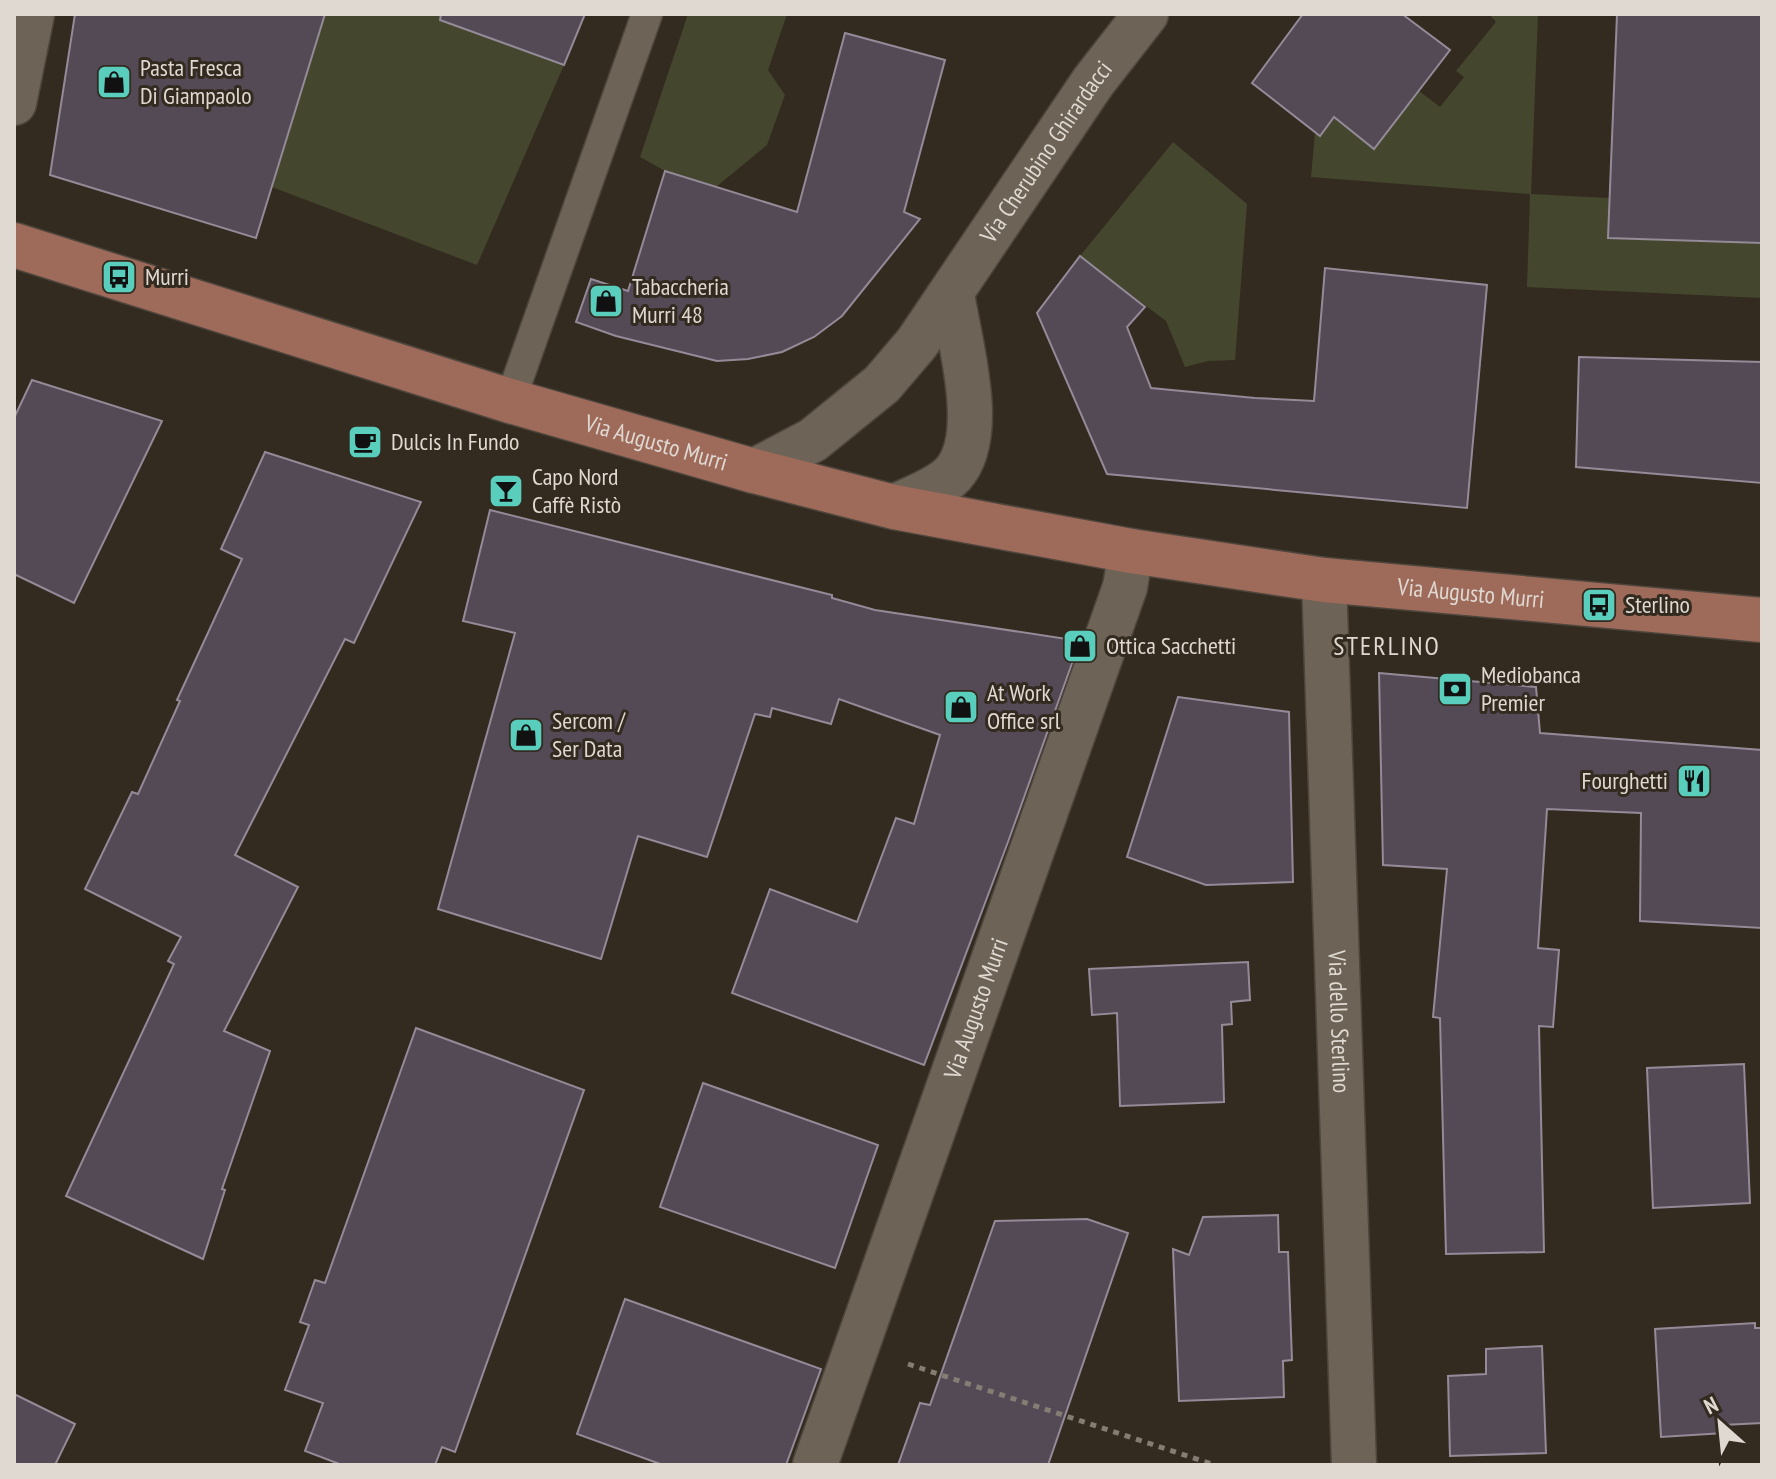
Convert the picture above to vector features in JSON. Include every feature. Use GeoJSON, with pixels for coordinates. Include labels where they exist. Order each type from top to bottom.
{"type":"FeatureCollection","features":[{"type":"Feature","properties":{"kind":"main road","name":"Via Augusto Murri"},"geometry":{"type":"LineString","coordinates":[[14,245],[510,401],[754,471],[894,507],[1131,551],[1324,580],[1762,620]]}},
{"type":"Feature","properties":{"kind":"street"},"geometry":{"type":"LineString","coordinates":[[14,103],[32,14]]}},
{"type":"Feature","properties":{"kind":"street"},"geometry":{"type":"LineString","coordinates":[[1093,82],[1107,14]]}},
{"type":"Feature","properties":{"kind":"street","name":"Via Cherubino Ghirardacci"},"geometry":{"type":"LineString","coordinates":[[754,471],[813,440],[882,384],[917,343],[952,294],[1093,82],[1146,14]]}},
{"type":"Feature","properties":{"kind":"street"},"geometry":{"type":"LineString","coordinates":[[894,507],[926,492],[953,473],[967,444],[972,405],[952,294]]}},
{"type":"Feature","properties":{"kind":"street","name":"Via Augusto Murri"},"geometry":{"type":"LineString","coordinates":[[815,1465],[1125,587],[1131,551]]}},
{"type":"Feature","properties":{"kind":"street","name":"Via dello Sterlino"},"geometry":{"type":"LineString","coordinates":[[1324,580],[1354,1465]]}},
{"type":"Feature","properties":{"kind":"lane"},"geometry":{"type":"LineString","coordinates":[[510,401],[647,14]]}},
{"type":"Feature","properties":{"kind":"path"},"geometry":{"type":"LineString","coordinates":[[908,1364],[1215,1465]]}},
{"type":"Feature","properties":{"kind":"green space"},"geometry":{"type":"Polygon","coordinates":[[[325,14],[529,14],[517,48],[564,65],[477,265],[272,187],[325,14]]]}},
{"type":"Feature","properties":{"kind":"green space"},"geometry":{"type":"Polygon","coordinates":[[[688,14],[787,14],[768,70],[785,95],[767,145],[716,187],[665,171],[640,157],[688,14]]]}},
{"type":"Feature","properties":{"kind":"green space"},"geometry":{"type":"Polygon","coordinates":[[[1489,14],[1538,14],[1531,194],[1609,198],[1608,238],[1762,243],[1762,298],[1527,287],[1530,194],[1311,177],[1315,132],[1320,135],[1334,117],[1374,148],[1419,91],[1440,107],[1464,77],[1456,71],[1496,22],[1489,14]]]}},
{"type":"Feature","properties":{"kind":"green space"},"geometry":{"type":"Polygon","coordinates":[[[1173,142],[1247,204],[1235,360],[1208,361],[1185,367],[1166,321],[1080,256],[1173,142]]]}},
{"type":"Feature","properties":{"kind":"building"},"geometry":{"type":"Polygon","coordinates":[[[75,14],[325,14],[256,238],[50,175],[75,14]]]}},
{"type":"Feature","properties":{"kind":"building"},"geometry":{"type":"Polygon","coordinates":[[[441,14],[585,14],[564,65],[440,20],[441,14]]]}},
{"type":"Feature","properties":{"kind":"building"},"geometry":{"type":"Polygon","coordinates":[[[1303,14],[1402,14],[1450,50],[1374,149],[1334,117],[1320,136],[1252,83],[1303,14]]]}},
{"type":"Feature","properties":{"kind":"building"},"geometry":{"type":"Polygon","coordinates":[[[1617,14],[1762,14],[1762,243],[1608,238],[1617,14]]]}},
{"type":"Feature","properties":{"kind":"building"},"geometry":{"type":"Polygon","coordinates":[[[845,33],[945,60],[904,212],[920,219],[842,316],[814,337],[782,352],[717,361],[616,336],[576,322],[591,279],[628,291],[665,171],[797,212],[845,33]]]}},
{"type":"Feature","properties":{"kind":"building"},"geometry":{"type":"Polygon","coordinates":[[[1080,256],[1145,307],[1127,327],[1151,388],[1255,398],[1314,401],[1325,268],[1487,285],[1467,508],[1107,474],[1037,313],[1080,256]]]}},
{"type":"Feature","properties":{"kind":"building"},"geometry":{"type":"Polygon","coordinates":[[[1579,357],[1762,362],[1762,483],[1576,467],[1579,357]]]}},
{"type":"Feature","properties":{"kind":"building"},"geometry":{"type":"Polygon","coordinates":[[[32,380],[162,421],[74,603],[14,574],[14,418],[32,380]]]}},
{"type":"Feature","properties":{"kind":"building"},"geometry":{"type":"Polygon","coordinates":[[[265,452],[421,502],[354,643],[345,639],[235,855],[298,887],[224,1031],[270,1051],[222,1189],[225,1190],[203,1259],[66,1196],[174,964],[168,961],[181,937],[85,889],[132,792],[138,794],[242,559],[221,549],[265,452]]]}},
{"type":"Feature","properties":{"kind":"building"},"geometry":{"type":"Polygon","coordinates":[[[490,510],[832,595],[832,598],[875,610],[1080,641],[924,1065],[732,993],[770,889],[857,922],[896,818],[914,824],[940,735],[839,699],[831,724],[772,708],[770,717],[755,714],[707,857],[638,836],[601,959],[438,909],[515,633],[463,621],[490,510]]]}},
{"type":"Feature","properties":{"kind":"building"},"geometry":{"type":"Polygon","coordinates":[[[1379,673],[1536,687],[1540,733],[1762,750],[1762,928],[1640,921],[1641,813],[1547,809],[1538,948],[1559,950],[1553,1027],[1539,1026],[1544,1252],[1446,1254],[1440,1018],[1433,1017],[1447,869],[1383,865],[1379,673]]]}},
{"type":"Feature","properties":{"kind":"building"},"geometry":{"type":"Polygon","coordinates":[[[1178,697],[1289,712],[1293,882],[1206,885],[1127,857],[1178,697]]]}},
{"type":"Feature","properties":{"kind":"building"},"geometry":{"type":"Polygon","coordinates":[[[1248,962],[1250,1000],[1231,1002],[1232,1024],[1222,1025],[1224,1102],[1120,1106],[1117,1013],[1092,1015],[1089,969],[1248,962]]]}},
{"type":"Feature","properties":{"kind":"building"},"geometry":{"type":"Polygon","coordinates":[[[416,1028],[584,1090],[455,1452],[442,1447],[435,1465],[342,1465],[305,1451],[323,1403],[285,1390],[309,1325],[300,1322],[315,1280],[325,1283],[416,1028]]]}},
{"type":"Feature","properties":{"kind":"building"},"geometry":{"type":"Polygon","coordinates":[[[1744,1064],[1750,1203],[1653,1208],[1647,1068],[1744,1064]]]}},
{"type":"Feature","properties":{"kind":"building"},"geometry":{"type":"Polygon","coordinates":[[[703,1083],[878,1145],[835,1268],[660,1207],[703,1083]]]}},
{"type":"Feature","properties":{"kind":"building"},"geometry":{"type":"Polygon","coordinates":[[[1278,1215],[1279,1252],[1288,1252],[1292,1360],[1283,1361],[1284,1397],[1179,1401],[1173,1249],[1189,1255],[1203,1217],[1278,1215]]]}},
{"type":"Feature","properties":{"kind":"building"},"geometry":{"type":"Polygon","coordinates":[[[1087,1219],[1128,1233],[1048,1465],[898,1465],[920,1403],[930,1405],[995,1221],[1087,1219]]]}},
{"type":"Feature","properties":{"kind":"building"},"geometry":{"type":"Polygon","coordinates":[[[625,1299],[821,1369],[786,1465],[663,1465],[577,1434],[625,1299]]]}},
{"type":"Feature","properties":{"kind":"building"},"geometry":{"type":"Polygon","coordinates":[[[1755,1323],[1755,1328],[1762,1328],[1762,1423],[1723,1425],[1724,1433],[1661,1437],[1655,1329],[1755,1323]]]}},
{"type":"Feature","properties":{"kind":"building"},"geometry":{"type":"Polygon","coordinates":[[[1542,1346],[1546,1453],[1450,1456],[1448,1376],[1486,1374],[1486,1349],[1542,1346]]]}},
{"type":"Feature","properties":{"kind":"building"},"geometry":{"type":"Polygon","coordinates":[[[14,1394],[75,1424],[55,1465],[14,1465],[14,1394]]]}},
{"type":"Feature","properties":{"kind":"place","name":"Pasta Fresca Di Giampaolo"},"geometry":{"type":"Point","coordinates":[114,82]}},
{"type":"Feature","properties":{"kind":"place","name":"Murri"},"geometry":{"type":"Point","coordinates":[119,277]}},
{"type":"Feature","properties":{"kind":"place","name":"Tabaccheria Murri 48"},"geometry":{"type":"Point","coordinates":[606,301]}},
{"type":"Feature","properties":{"kind":"place","name":"Dulcis In Fundo"},"geometry":{"type":"Point","coordinates":[365,442]}},
{"type":"Feature","properties":{"kind":"place","name":"Capo Nord Caffè Ristò"},"geometry":{"type":"Point","coordinates":[506,491]}},
{"type":"Feature","properties":{"kind":"place","name":"Sterlino"},"geometry":{"type":"Point","coordinates":[1599,605]}},
{"type":"Feature","properties":{"kind":"place","name":"Ottica Sacchetti"},"geometry":{"type":"Point","coordinates":[1080,646]}},
{"type":"Feature","properties":{"kind":"place","name":"Mediobanca Premier"},"geometry":{"type":"Point","coordinates":[1455,689]}},
{"type":"Feature","properties":{"kind":"place","name":"At Work Office srl"},"geometry":{"type":"Point","coordinates":[961,707]}},
{"type":"Feature","properties":{"kind":"place","name":"Sercom / Ser Data"},"geometry":{"type":"Point","coordinates":[526,735]}},
{"type":"Feature","properties":{"kind":"place","name":"Fourghetti"},"geometry":{"type":"Point","coordinates":[1694,781]}},
{"type":"Feature","properties":{"kind":"district","name":"STERLINO"},"geometry":{"type":"Point","coordinates":[1387,646]}}]}
